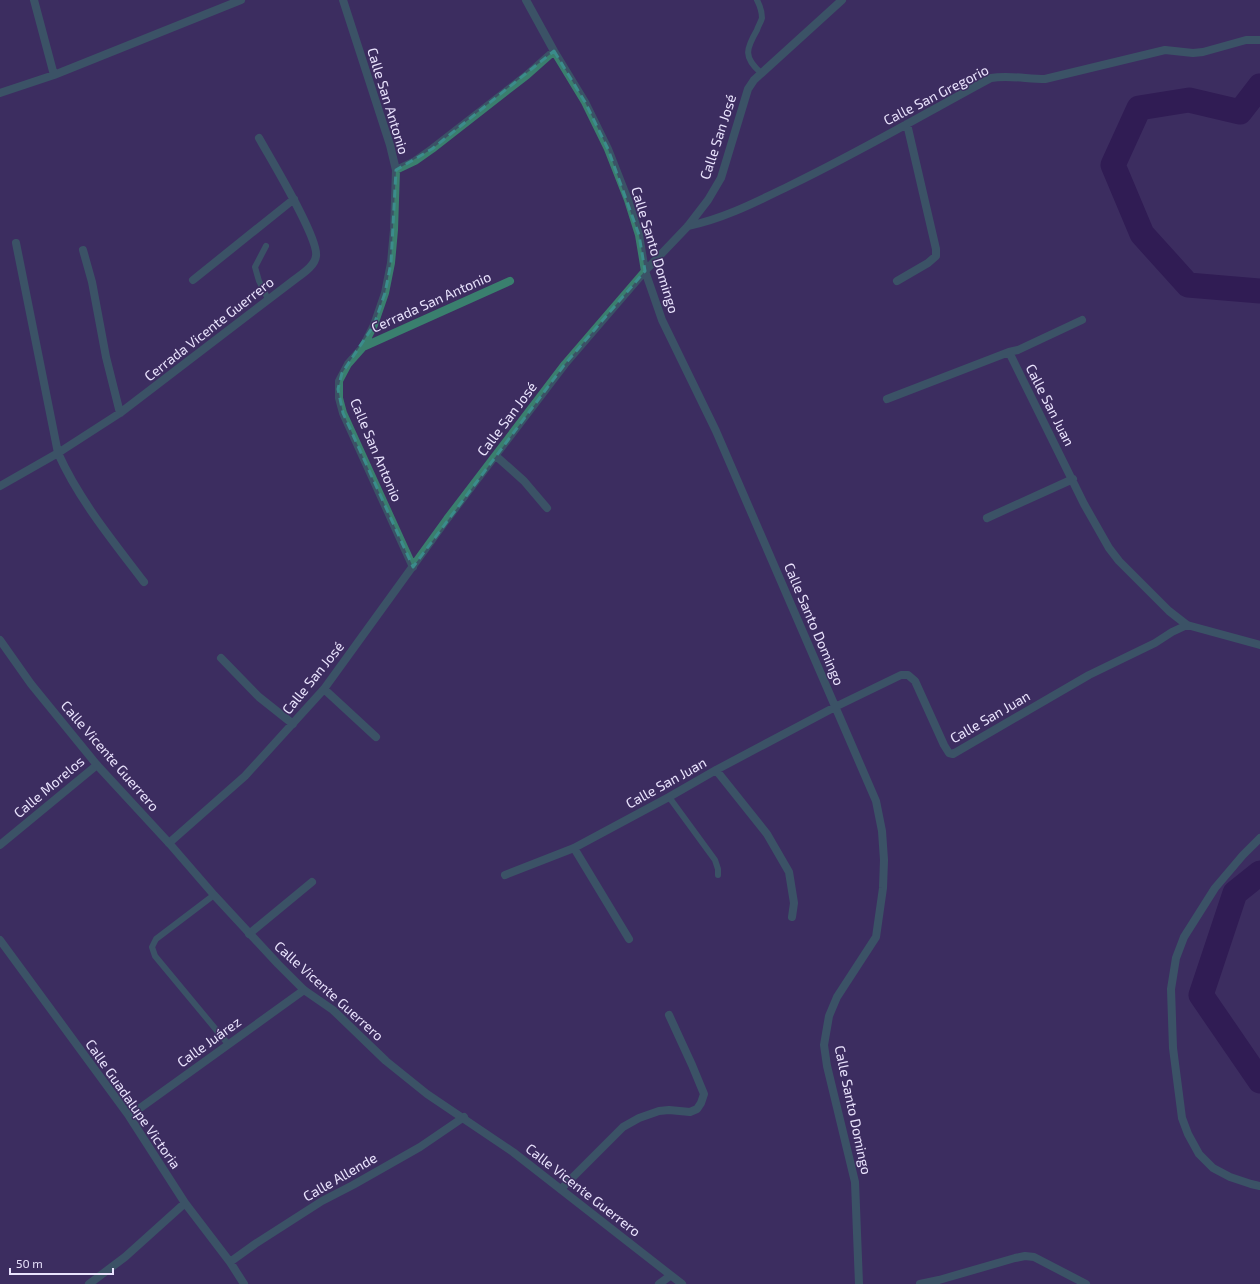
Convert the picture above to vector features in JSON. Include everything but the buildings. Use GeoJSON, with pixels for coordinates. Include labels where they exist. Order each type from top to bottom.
{"type":"FeatureCollection","features":[{"type":"Feature","properties":{"kind":"street"},"geometry":{"type":"LineString","coordinates":[[34,0],[54,75]]}},
{"type":"Feature","properties":{"kind":"street"},"geometry":{"type":"LineString","coordinates":[[0,93],[54,75],[241,0]]}},
{"type":"Feature","properties":{"kind":"street","name":"Calle San Antonio"},"geometry":{"type":"LineString","coordinates":[[343,0],[390,145],[396,170],[391,262],[385,293],[374,325],[363,347],[342,373],[339,381],[339,398],[344,413],[413,567]]}},
{"type":"Feature","properties":{"kind":"street","name":"Calle Santo Domingo"},"geometry":{"type":"LineString","coordinates":[[526,0],[554,51],[585,102],[608,149],[628,200],[639,235],[644,271],[662,320],[716,431],[876,801],[882,831],[884,860],[883,888],[876,937],[837,997],[829,1016],[824,1045],[827,1066],[855,1182],[859,1284]]}},
{"type":"Feature","properties":{"kind":"street","name":"Calle San José"},"geometry":{"type":"LineString","coordinates":[[169,843],[245,776],[324,689],[447,519],[565,364],[644,271],[688,226],[717,187],[748,89],[754,80],[842,0]]}},
{"type":"Feature","properties":{"kind":"street","name":"Calle San Gregorio"},"geometry":{"type":"LineString","coordinates":[[688,226],[702,223],[741,209],[827,168],[991,78],[1004,76],[1045,79],[1165,50],[1192,53],[1203,52],[1246,40],[1260,40]]}},
{"type":"Feature","properties":{"kind":"street"},"geometry":{"type":"LineString","coordinates":[[396,170],[415,161],[432,149],[527,75],[554,51]]}},
{"type":"Feature","properties":{"kind":"street"},"geometry":{"type":"LineString","coordinates":[[897,281],[928,263],[936,256],[936,249],[907,124]]}},
{"type":"Feature","properties":{"kind":"street","name":"Cerrada Vicente Guerrero"},"geometry":{"type":"LineString","coordinates":[[0,486],[58,453],[120,413],[307,270],[314,262],[316,246],[294,199],[259,138]]}},
{"type":"Feature","properties":{"kind":"street"},"geometry":{"type":"LineString","coordinates":[[193,280],[294,199]]}},
{"type":"Feature","properties":{"kind":"street"},"geometry":{"type":"LineString","coordinates":[[16,243],[58,453],[66,472],[83,499],[144,582]]}},
{"type":"Feature","properties":{"kind":"street"},"geometry":{"type":"LineString","coordinates":[[83,250],[92,282],[106,357],[120,413]]}},
{"type":"Feature","properties":{"kind":"street","name":"Cerrada San Antonio"},"geometry":{"type":"LineString","coordinates":[[363,347],[510,282]]}},
{"type":"Feature","properties":{"kind":"street"},"geometry":{"type":"LineString","coordinates":[[887,399],[1009,352],[1018,350],[1082,320]]}},
{"type":"Feature","properties":{"kind":"street","name":"Calle San Juan"},"geometry":{"type":"LineString","coordinates":[[505,875],[574,848],[835,707],[901,676],[908,675],[918,686],[946,750],[953,754],[1089,675],[1155,643],[1187,625],[1164,606],[1119,561],[1109,548],[1009,352]]}},
{"type":"Feature","properties":{"kind":"street"},"geometry":{"type":"LineString","coordinates":[[496,456],[524,481],[547,508]]}},
{"type":"Feature","properties":{"kind":"street"},"geometry":{"type":"LineString","coordinates":[[987,518],[1073,479]]}},
{"type":"Feature","properties":{"kind":"street"},"geometry":{"type":"LineString","coordinates":[[1187,625],[1260,645]]}},
{"type":"Feature","properties":{"kind":"street","name":"Calle Vicente Guerrero"},"geometry":{"type":"LineString","coordinates":[[0,640],[31,684],[97,765],[169,843],[249,934],[304,990],[332,1010],[386,1061],[427,1094],[513,1152],[682,1284]]}},
{"type":"Feature","properties":{"kind":"street"},"geometry":{"type":"LineString","coordinates":[[221,658],[259,697],[292,724]]}},
{"type":"Feature","properties":{"kind":"street"},"geometry":{"type":"LineString","coordinates":[[324,689],[376,737]]}},
{"type":"Feature","properties":{"kind":"street","name":"Calle Morelos"},"geometry":{"type":"LineString","coordinates":[[0,845],[97,765]]}},
{"type":"Feature","properties":{"kind":"street"},"geometry":{"type":"LineString","coordinates":[[716,770],[767,834],[789,872],[794,903],[792,917]]}},
{"type":"Feature","properties":{"kind":"street"},"geometry":{"type":"LineString","coordinates":[[1260,838],[1214,888],[1184,937],[1176,958],[1171,989],[1173,1048],[1182,1118],[1188,1134],[1199,1154],[1213,1168],[1230,1177],[1260,1186]]}},
{"type":"Feature","properties":{"kind":"street"},"geometry":{"type":"LineString","coordinates":[[574,848],[629,939]]}},
{"type":"Feature","properties":{"kind":"street"},"geometry":{"type":"LineString","coordinates":[[249,934],[312,882]]}},
{"type":"Feature","properties":{"kind":"street","name":"Calle Guadalupe Victoria"},"geometry":{"type":"LineString","coordinates":[[0,940],[128,1116],[185,1203],[230,1262],[244,1284]]}},
{"type":"Feature","properties":{"kind":"street","name":"Calle Juárez"},"geometry":{"type":"LineString","coordinates":[[128,1116],[304,990]]}},
{"type":"Feature","properties":{"kind":"street"},"geometry":{"type":"LineString","coordinates":[[561,1189],[623,1127],[639,1118],[658,1111],[669,1110],[690,1112],[698,1109],[704,1094],[669,1015]]}},
{"type":"Feature","properties":{"kind":"street","name":"Calle Allende"},"geometry":{"type":"LineString","coordinates":[[230,1262],[322,1201],[353,1185],[420,1146],[464,1118]]}},
{"type":"Feature","properties":{"kind":"street"},"geometry":{"type":"LineString","coordinates":[[89,1284],[125,1257],[185,1203]]}},
{"type":"Feature","properties":{"kind":"street"},"geometry":{"type":"LineString","coordinates":[[920,1284],[1025,1256],[1034,1257],[1086,1284]]}},
{"type":"Feature","properties":{"kind":"street"},"geometry":{"type":"LineString","coordinates":[[659,1284],[670,1276]]}},
{"type":"Feature","properties":{"kind":"lane"},"geometry":{"type":"LineString","coordinates":[[757,0],[760,6],[762,20],[750,40],[747,52],[753,66],[761,73]]}},
{"type":"Feature","properties":{"kind":"lane"},"geometry":{"type":"LineString","coordinates":[[266,246],[255,267],[259,281],[268,299]]}},
{"type":"Feature","properties":{"kind":"lane"},"geometry":{"type":"LineString","coordinates":[[669,798],[715,860],[718,875]]}},
{"type":"Feature","properties":{"kind":"lane"},"geometry":{"type":"LineString","coordinates":[[214,895],[156,939],[152,947],[155,956],[228,1044]]}},
{"type":"Feature","properties":{"kind":"highlighted area"},"geometry":{"type":"Polygon","coordinates":[[[554,51],[585,102],[608,149],[639,235],[645,271],[565,364],[413,567],[343,413],[338,389],[342,373],[374,325],[385,293],[391,263],[396,170],[432,149],[554,51]]]}},
{"type":"Feature","properties":{"kind":"waterway"},"geometry":{"type":"LineString","coordinates":[[1260,86],[1240,112],[1189,100],[1139,108],[1113,165],[1142,234],[1188,285],[1260,291]]}},
{"type":"Feature","properties":{"kind":"waterway"},"geometry":{"type":"LineString","coordinates":[[1260,873],[1235,893],[1201,995],[1260,1081]]}}]}
